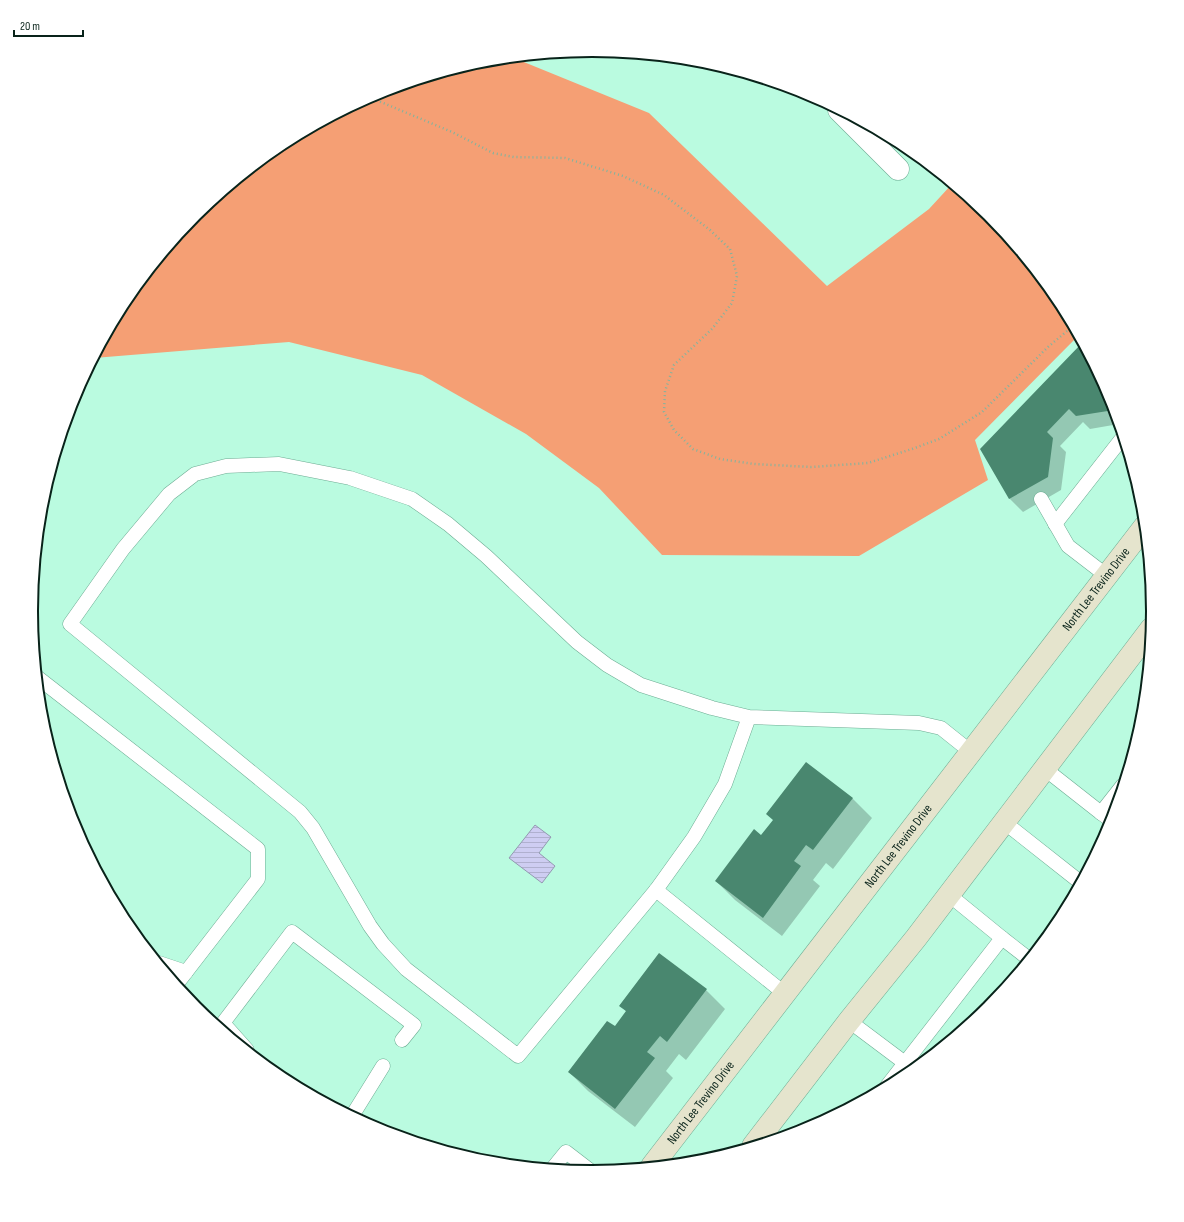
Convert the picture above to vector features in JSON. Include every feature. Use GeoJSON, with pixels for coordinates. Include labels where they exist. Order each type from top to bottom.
{"type":"FeatureCollection","features":[{"type":"Feature","properties":{"kind":"main road","name":"North Lee Trevino Drive"},"geometry":{"type":"LineString","coordinates":[[656,1161],[1140,533]]}},
{"type":"Feature","properties":{"kind":"main road"},"geometry":{"type":"LineString","coordinates":[[758,1139],[849,1021],[916,938],[1045,768],[1145,641]]}},
{"type":"Feature","properties":{"kind":"street"},"geometry":{"type":"LineString","coordinates":[[850,121],[898,169]]}},
{"type":"Feature","properties":{"kind":"lane"},"geometry":{"type":"LineString","coordinates":[[1055,524],[1119,442]]}},
{"type":"Feature","properties":{"kind":"lane"},"geometry":{"type":"LineString","coordinates":[[749,717],[725,784],[694,837],[656,890],[518,1056],[406,969],[383,944],[370,926],[313,828],[300,812],[70,624],[124,549],[169,494],[195,474],[226,466],[279,464],[350,478],[412,500],[448,524],[475,547],[577,642],[607,665],[641,685],[712,708],[749,717],[919,723],[942,728],[971,752]]}},
{"type":"Feature","properties":{"kind":"lane"},"geometry":{"type":"LineString","coordinates":[[1041,499],[1068,546],[1107,576]]}},
{"type":"Feature","properties":{"kind":"lane"},"geometry":{"type":"LineString","coordinates":[[43,681],[258,849],[258,879],[179,981]]}},
{"type":"Feature","properties":{"kind":"lane"},"geometry":{"type":"LineString","coordinates":[[1045,768],[1106,817]]}},
{"type":"Feature","properties":{"kind":"lane"},"geometry":{"type":"LineString","coordinates":[[1004,822],[1077,879]]}},
{"type":"Feature","properties":{"kind":"lane"},"geometry":{"type":"LineString","coordinates":[[656,890],[784,993]]}},
{"type":"Feature","properties":{"kind":"lane"},"geometry":{"type":"LineString","coordinates":[[948,894],[1025,956]]}},
{"type":"Feature","properties":{"kind":"lane"},"geometry":{"type":"LineString","coordinates":[[225,1026],[223,1023],[292,932],[414,1025],[402,1040]]}},
{"type":"Feature","properties":{"kind":"lane"},"geometry":{"type":"LineString","coordinates":[[896,1074],[1002,938]]}},
{"type":"Feature","properties":{"kind":"lane"},"geometry":{"type":"LineString","coordinates":[[166,965],[186,972]]}},
{"type":"Feature","properties":{"kind":"lane"},"geometry":{"type":"LineString","coordinates":[[849,1021],[905,1063]]}},
{"type":"Feature","properties":{"kind":"lane"},"geometry":{"type":"LineString","coordinates":[[355,1112],[384,1066]]}},
{"type":"Feature","properties":{"kind":"lane"},"geometry":{"type":"LineString","coordinates":[[556,1164],[566,1152],[583,1165]]}},
{"type":"Feature","properties":{"kind":"path"},"geometry":{"type":"LineString","coordinates":[[377,100],[452,132],[493,153],[514,157],[566,158],[623,176],[664,194],[710,230],[730,249],[737,276],[732,303],[712,329],[674,365],[665,391],[664,412],[674,430],[693,449],[720,459],[754,464],[811,467],[868,463],[939,439],[982,412],[1048,347],[1069,329]]}},
{"type":"Feature","properties":{"kind":"shaded area"},"geometry":{"type":"Polygon","coordinates":[[[523,62],[649,113],[827,286],[929,209],[949,187],[984,219],[1009,246],[1053,303],[1075,339],[975,440],[988,480],[859,556],[662,555],[599,488],[526,434],[422,375],[289,342],[99,358],[131,303],[175,246],[200,219],[227,194],[284,150],[347,114],[414,86],[484,68],[523,62]]]}},
{"type":"Feature","properties":{"kind":"water"},"geometry":{"type":"Polygon","coordinates":[[[535,825],[551,837],[539,853],[555,866],[542,883],[509,858],[535,825]]]}},
{"type":"Feature","properties":{"kind":"building"},"geometry":{"type":"Polygon","coordinates":[[[1079,346],[1109,411],[1076,416],[1069,409],[1047,432],[1053,438],[1048,477],[1009,499],[980,449],[1079,346]]]}},
{"type":"Feature","properties":{"kind":"building"},"geometry":{"type":"Polygon","coordinates":[[[806,762],[853,798],[813,850],[806,845],[794,861],[801,866],[763,918],[715,881],[754,829],[761,835],[773,820],[766,814],[806,762]]]}},
{"type":"Feature","properties":{"kind":"building"},"geometry":{"type":"Polygon","coordinates":[[[659,953],[707,989],[667,1042],[660,1036],[647,1052],[655,1058],[615,1109],[568,1072],[607,1021],[615,1026],[626,1011],[619,1006],[659,953]]]}}]}
